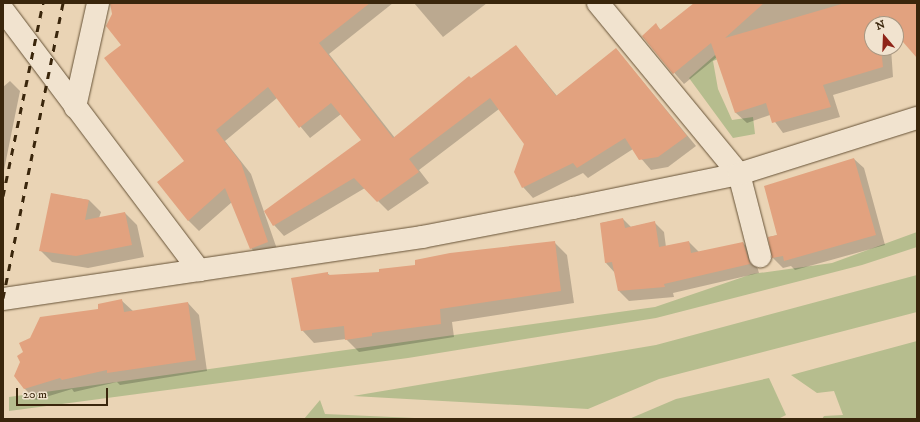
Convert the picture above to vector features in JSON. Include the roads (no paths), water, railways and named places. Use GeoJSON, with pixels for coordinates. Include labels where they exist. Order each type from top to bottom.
{"type":"FeatureCollection","features":[{"type":"Feature","properties":{"kind":"street"},"geometry":{"type":"LineString","coordinates":[[75,107],[98,3]]}},
{"type":"Feature","properties":{"kind":"street"},"geometry":{"type":"LineString","coordinates":[[598,3],[739,174],[760,256]]}},
{"type":"Feature","properties":{"kind":"street"},"geometry":{"type":"LineString","coordinates":[[3,10],[199,270]]}},
{"type":"Feature","properties":{"kind":"street"},"geometry":{"type":"LineString","coordinates":[[3,299],[422,236],[739,174],[917,118]]}},
{"type":"Feature","properties":{"kind":"railway"},"geometry":{"type":"LineString","coordinates":[[3,196],[43,3]]}},
{"type":"Feature","properties":{"kind":"railway"},"geometry":{"type":"LineString","coordinates":[[3,298],[63,3]]}}]}
